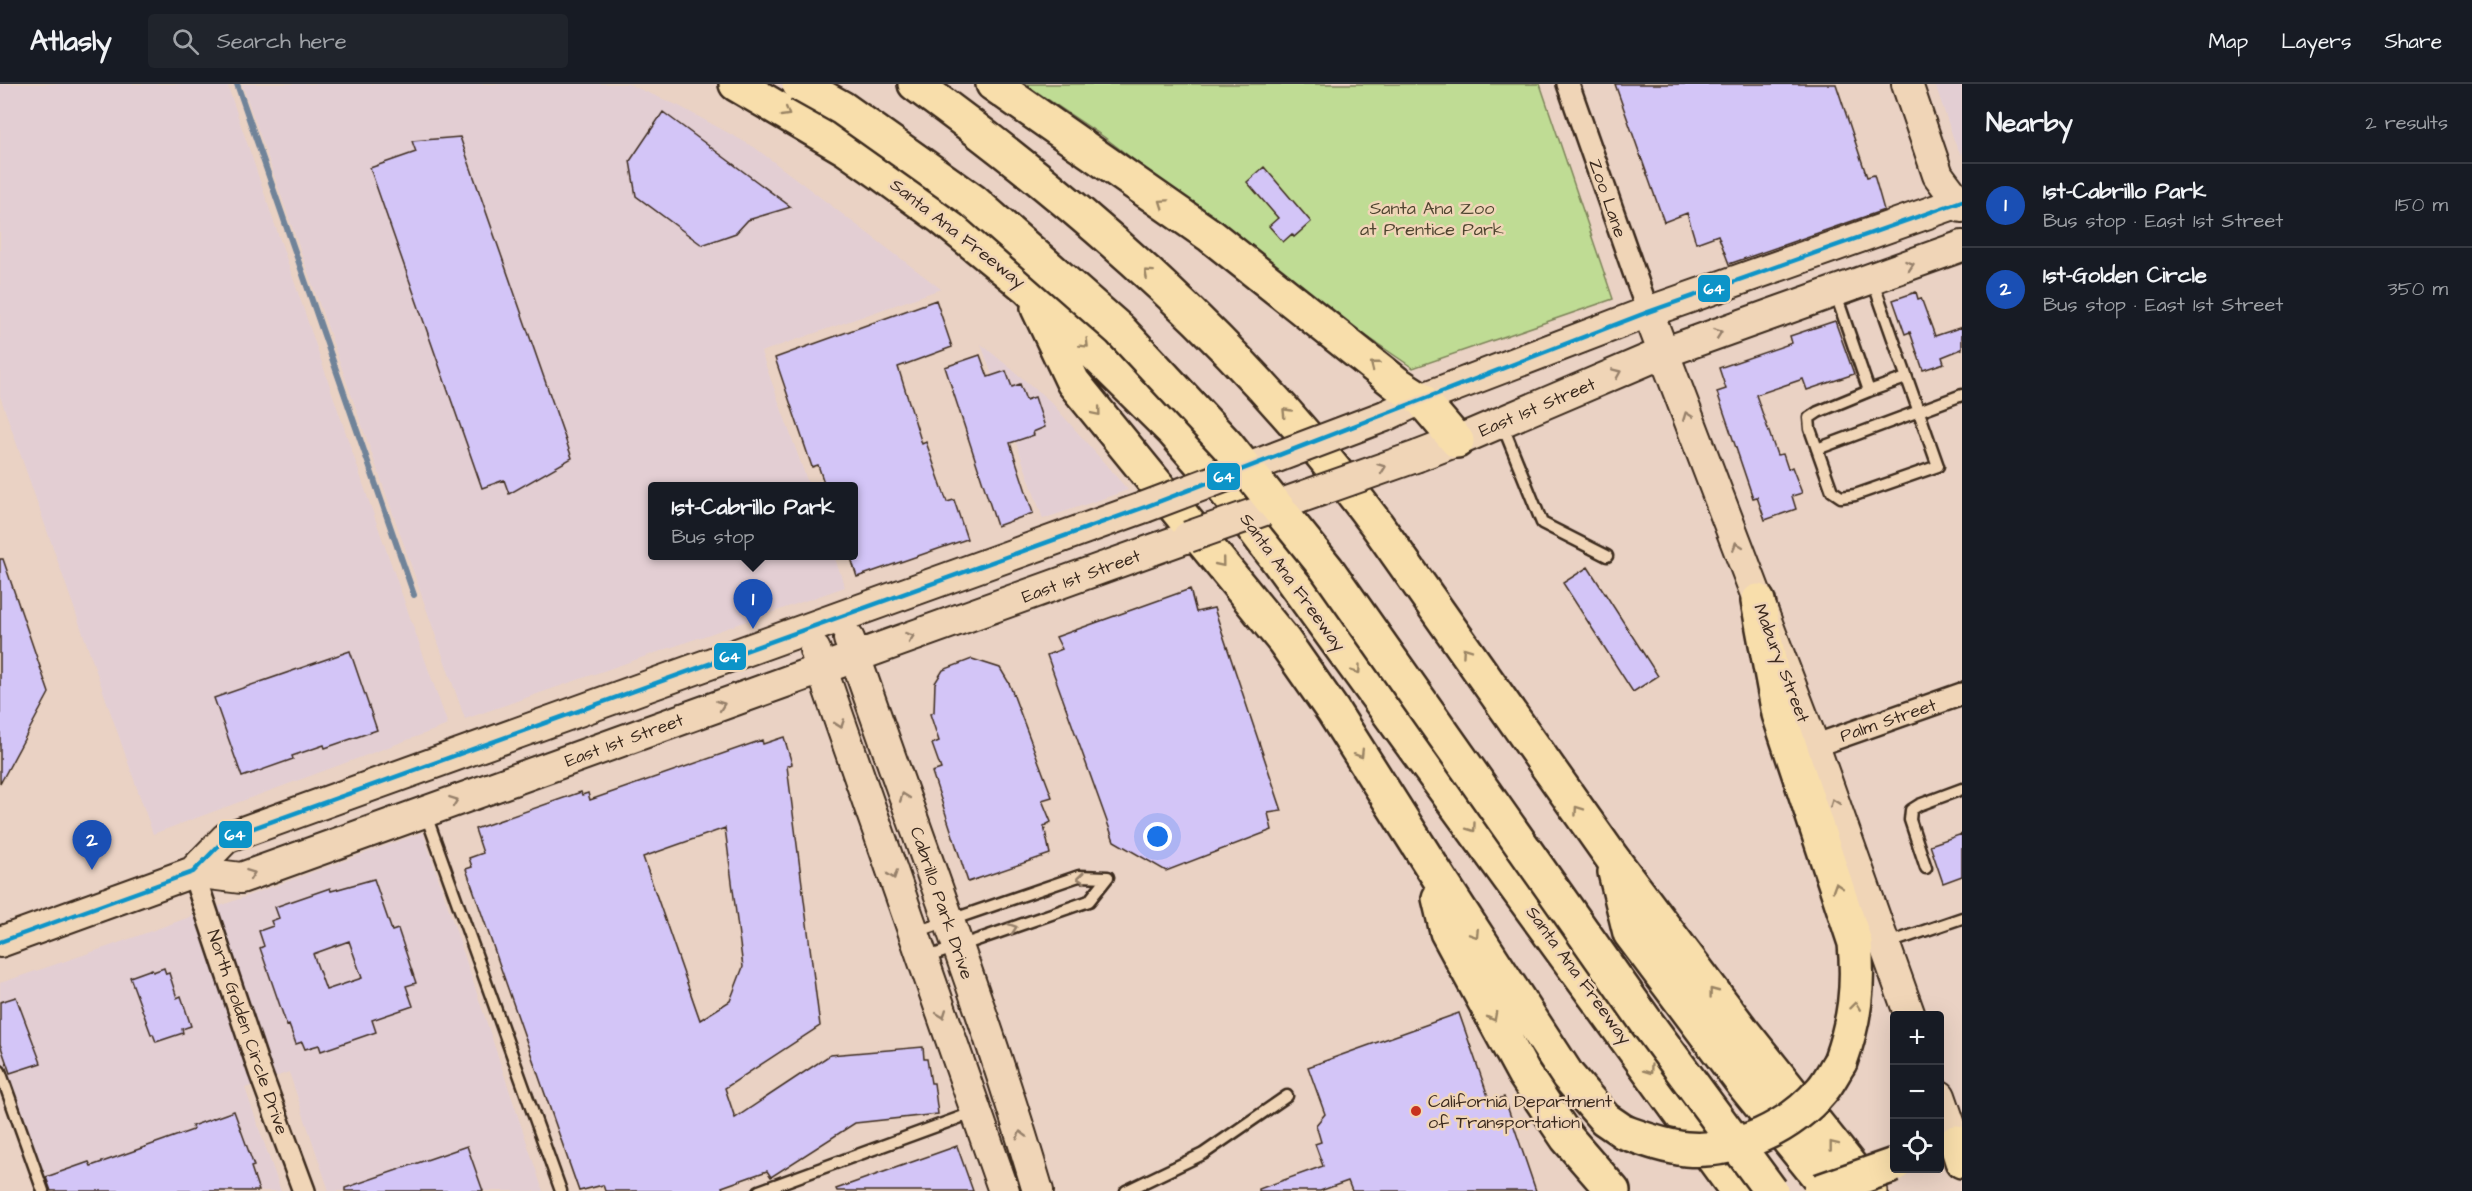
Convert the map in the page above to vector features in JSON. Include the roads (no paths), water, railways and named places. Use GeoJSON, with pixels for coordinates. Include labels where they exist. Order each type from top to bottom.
{"type":"FeatureCollection","features":[{"type":"Feature","properties":{"kind":"main road","name":"Santa Ana Freeway"},"geometry":{"type":"LineString","coordinates":[[736,84],[863,161],[942,218],[1028,288],[1173,431],[1227,493],[1737,1191]]}},
{"type":"Feature","properties":{"kind":"main road"},"geometry":{"type":"LineString","coordinates":[[799,84],[842,108],[973,201],[1120,330],[1227,445],[1327,569],[1647,1023],[1771,1191]]}},
{"type":"Feature","properties":{"kind":"main road"},"geometry":{"type":"LineString","coordinates":[[835,84],[983,187],[1131,320],[1242,433],[1343,563],[1664,1012],[1797,1191]]}},
{"type":"Feature","properties":{"kind":"main road"},"geometry":{"type":"LineString","coordinates":[[915,84],[1021,162],[1107,236],[1185,307],[1300,427],[1377,525],[1612,858],[1741,1029],[1870,1191]]}},
{"type":"Feature","properties":{"kind":"main road"},"geometry":{"type":"LineString","coordinates":[[993,84],[1211,236],[1396,383],[1421,399],[1458,441]]}},
{"type":"Feature","properties":{"kind":"main road"},"geometry":{"type":"LineString","coordinates":[[1907,84],[1938,175],[1961,203]]}},
{"type":"Feature","properties":{"kind":"main road","name":"East 1st Street"},"geometry":{"type":"LineString","coordinates":[[0,942],[194,872],[226,838],[1145,507],[1648,312],[1961,203]]}},
{"type":"Feature","properties":{"kind":"main road","name":"East 1st Street"},"geometry":{"type":"LineString","coordinates":[[194,872],[241,878],[1418,456],[1663,353],[1962,246]]}},
{"type":"Feature","properties":{"kind":"main road"},"geometry":{"type":"LineString","coordinates":[[1028,288],[1073,382],[1284,641],[1334,711],[1568,1076],[1605,1119],[1624,1132],[1657,1143],[1687,1149],[1721,1146],[1763,1136],[1794,1116],[1822,1089],[1840,1062],[1852,1029],[1856,1001],[1858,971],[1855,943],[1779,714],[1758,601]]}},
{"type":"Feature","properties":{"kind":"main road","name":"Mabury Street"},"geometry":{"type":"LineString","coordinates":[[1648,312],[1814,747],[1908,1011]]}},
{"type":"Feature","properties":{"kind":"main road","name":"Cabrillo Park Drive"},"geometry":{"type":"LineString","coordinates":[[841,616],[953,934],[1018,1124],[1038,1191]]}},
{"type":"Feature","properties":{"kind":"main road","name":"Cabrillo Park Drive"},"geometry":{"type":"LineString","coordinates":[[808,628],[1004,1191]]}},
{"type":"Feature","properties":{"kind":"main road"},"geometry":{"type":"LineString","coordinates":[[424,812],[423,796],[430,789],[456,778],[462,772],[461,754]]}},
{"type":"Feature","properties":{"kind":"main road"},"geometry":{"type":"LineString","coordinates":[[1612,858],[1630,933],[1744,1085],[1830,1191]]}},
{"type":"Feature","properties":{"kind":"main road"},"geometry":{"type":"LineString","coordinates":[[1432,867],[1447,932],[1524,1074],[1567,1138],[1613,1191]]}},
{"type":"Feature","properties":{"kind":"main road"},"geometry":{"type":"LineString","coordinates":[[1944,1106],[1960,1148]]}},
{"type":"Feature","properties":{"kind":"main road"},"geometry":{"type":"LineString","coordinates":[[1567,1138],[1585,1191]]}},
{"type":"Feature","properties":{"kind":"main road"},"geometry":{"type":"LineString","coordinates":[[1820,1191],[1890,1166]]}},
{"type":"Feature","properties":{"kind":"street","name":"Zoo Lane"},"geometry":{"type":"LineString","coordinates":[[1568,84],[1648,312]]}},
{"type":"Feature","properties":{"kind":"street","name":"Palm Street"},"geometry":{"type":"LineString","coordinates":[[1814,747],[1962,694]]}},
{"type":"Feature","properties":{"kind":"street","name":"North Golden Circle Drive"},"geometry":{"type":"LineString","coordinates":[[194,872],[260,1072],[304,1191]]}},
{"type":"Feature","properties":{"kind":"lane"},"geometry":{"type":"LineString","coordinates":[[1872,278],[1938,466],[1855,495],[1841,497],[1832,491],[1810,429],[1809,418],[1818,412],[1906,378]]}},
{"type":"Feature","properties":{"kind":"lane"},"geometry":{"type":"LineString","coordinates":[[1835,292],[1869,391]]}},
{"type":"Feature","properties":{"kind":"lane"},"geometry":{"type":"LineString","coordinates":[[1817,449],[1962,395]]}},
{"type":"Feature","properties":{"kind":"lane"},"geometry":{"type":"LineString","coordinates":[[1501,422],[1542,523],[1607,556]]}},
{"type":"Feature","properties":{"kind":"lane"},"geometry":{"type":"LineString","coordinates":[[1926,868],[1910,820],[1911,810],[1962,789]]}},
{"type":"Feature","properties":{"kind":"lane"},"geometry":{"type":"LineString","coordinates":[[424,812],[561,1191]]}},
{"type":"Feature","properties":{"kind":"lane"},"geometry":{"type":"LineString","coordinates":[[918,946],[953,934],[1079,876],[1108,877],[1089,901],[953,934],[918,946]]}},
{"type":"Feature","properties":{"kind":"lane"},"geometry":{"type":"LineString","coordinates":[[1885,945],[1962,918]]}},
{"type":"Feature","properties":{"kind":"lane"},"geometry":{"type":"LineString","coordinates":[[0,1071],[43,1191]]}},
{"type":"Feature","properties":{"kind":"lane"},"geometry":{"type":"LineString","coordinates":[[1126,1191],[1203,1154],[1287,1096]]}},
{"type":"Feature","properties":{"kind":"lane"},"geometry":{"type":"LineString","coordinates":[[759,1191],[976,1111]]}},
{"type":"Feature","properties":{"kind":"waterway"},"geometry":{"type":"LineString","coordinates":[[237,84],[414,595]]}},
{"type":"Feature","properties":{"kind":"place","name":"1st-Cabrillo Park"},"geometry":{"type":"Point","coordinates":[753,629]}},
{"type":"Feature","properties":{"kind":"place","name":"1st-Golden Circle"},"geometry":{"type":"Point","coordinates":[92,870]}},
{"type":"Feature","properties":{"kind":"place","name":"California Department of Transportation"},"geometry":{"type":"Point","coordinates":[1416,1111]}},
{"type":"Feature","properties":{"kind":"park label","name":"Santa Ana Zoo at Prentice Park"},"geometry":{"type":"Point","coordinates":[1432,218]}}]}
